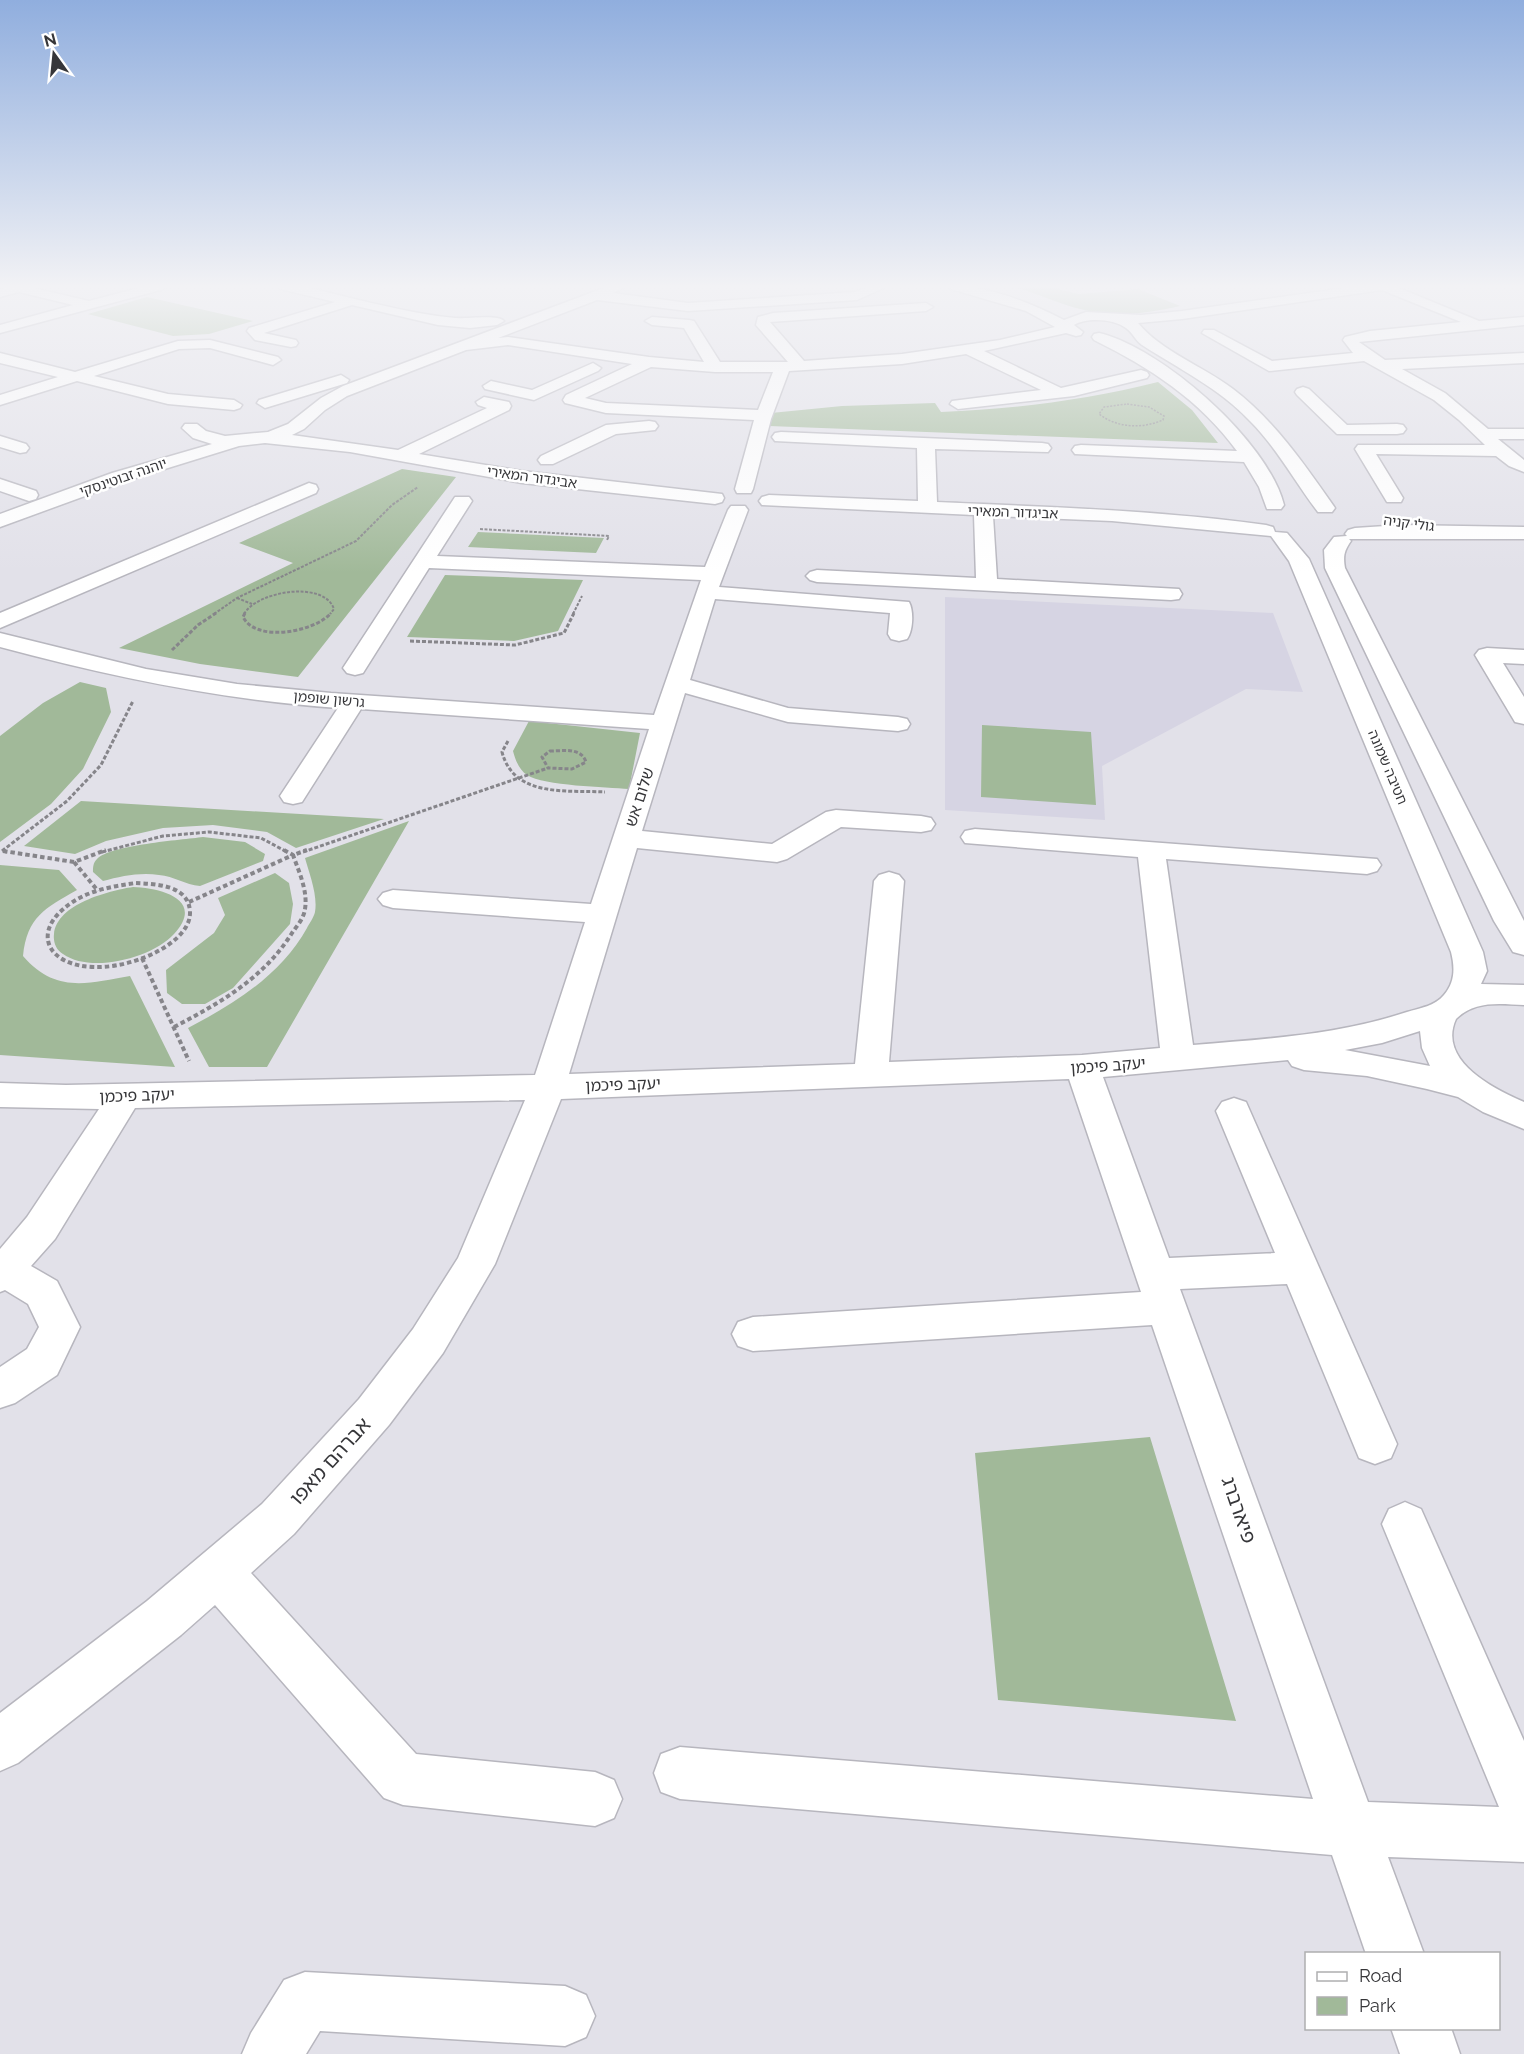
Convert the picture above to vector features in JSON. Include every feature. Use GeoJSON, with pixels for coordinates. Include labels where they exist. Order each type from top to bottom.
{"type":"FeatureCollection","features":[{"type":"Feature","properties":{"kind":"street"},"geometry":{"type":"LineString","coordinates":[[0,400],[58,382]]}},
{"type":"Feature","properties":{"kind":"street"},"geometry":{"type":"LineString","coordinates":[[95,382],[168,399],[234,405],[265,403],[338,382]]}},
{"type":"Feature","properties":{"kind":"street"},"geometry":{"type":"LineString","coordinates":[[303,421],[322,404],[339,394],[370,382]]}},
{"type":"Feature","properties":{"kind":"street"},"geometry":{"type":"LineString","coordinates":[[491,386],[534,395],[562,382]]}},
{"type":"Feature","properties":{"kind":"street"},"geometry":{"type":"LineString","coordinates":[[607,382],[571,400],[606,408],[761,423]]}},
{"type":"Feature","properties":{"kind":"street","name":"שלום אש"},"geometry":{"type":"LineString","coordinates":[[548,1087],[640,794],[710,583],[733,499],[777,382]]}},
{"type":"Feature","properties":{"kind":"street"},"geometry":{"type":"LineString","coordinates":[[1037,382],[1060,393]]}},
{"type":"Feature","properties":{"kind":"street"},"geometry":{"type":"LineString","coordinates":[[958,404],[1060,393],[1110,382]]}},
{"type":"Feature","properties":{"kind":"street"},"geometry":{"type":"LineString","coordinates":[[1179,382],[1226,426],[1268,485],[1289,504],[1337,527]]}},
{"type":"Feature","properties":{"kind":"street"},"geometry":{"type":"LineString","coordinates":[[1215,382],[1243,404],[1269,430],[1337,527],[1333,555],[1335,568],[1509,921],[1524,945]]}},
{"type":"Feature","properties":{"kind":"street"},"geometry":{"type":"LineString","coordinates":[[1417,382],[1479,430],[1498,451],[1524,467]]}},
{"type":"Feature","properties":{"kind":"street"},"geometry":{"type":"LineString","coordinates":[[1303,392],[1343,430],[1415,428]]}},
{"type":"Feature","properties":{"kind":"street"},"geometry":{"type":"LineString","coordinates":[[168,399],[191,415],[191,426]]}},
{"type":"Feature","properties":{"kind":"street"},"geometry":{"type":"LineString","coordinates":[[400,456],[504,406],[484,402]]}},
{"type":"Feature","properties":{"kind":"street","name":"אביגדור המאירי"},"geometry":{"type":"LineString","coordinates":[[265,403],[300,410],[304,414],[303,421],[325,438],[350,447]]}},
{"type":"Feature","properties":{"kind":"street","name":"יוהנה זבוטינסקי"},"geometry":{"type":"LineString","coordinates":[[172,438],[207,413],[234,405]]}},
{"type":"Feature","properties":{"kind":"street","name":"יוהנה זבוטינסקי"},"geometry":{"type":"LineString","coordinates":[[0,521],[119,477],[287,431],[303,421]]}},
{"type":"Feature","properties":{"kind":"street"},"geometry":{"type":"LineString","coordinates":[[547,460],[602,433],[625,427],[761,423]]}},
{"type":"Feature","properties":{"kind":"street","name":"אביגדור המאירי"},"geometry":{"type":"LineString","coordinates":[[191,426],[203,437],[350,447],[578,484],[733,499],[758,508],[769,501],[1113,515],[1209,523],[1273,534],[1337,527]]}},
{"type":"Feature","properties":{"kind":"street"},"geometry":{"type":"LineString","coordinates":[[1451,427],[1524,434]]}},
{"type":"Feature","properties":{"kind":"street"},"geometry":{"type":"LineString","coordinates":[[781,437],[1042,448]]}},
{"type":"Feature","properties":{"kind":"street"},"geometry":{"type":"LineString","coordinates":[[0,441],[20,448]]}},
{"type":"Feature","properties":{"kind":"street"},"geometry":{"type":"LineString","coordinates":[[926,443],[928,508]]}},
{"type":"Feature","properties":{"kind":"street"},"geometry":{"type":"LineString","coordinates":[[1394,498],[1364,449],[1498,451]]}},
{"type":"Feature","properties":{"kind":"street","name":"יוהנה זבוטינסקי"},"geometry":{"type":"LineString","coordinates":[[0,506],[146,450]]}},
{"type":"Feature","properties":{"kind":"street"},"geometry":{"type":"LineString","coordinates":[[1081,450],[1250,457]]}},
{"type":"Feature","properties":{"kind":"street"},"geometry":{"type":"LineString","coordinates":[[0,485],[29,495]]}},
{"type":"Feature","properties":{"kind":"street"},"geometry":{"type":"LineString","coordinates":[[0,621],[309,489]]}},
{"type":"Feature","properties":{"kind":"street"},"geometry":{"type":"LineString","coordinates":[[355,668],[462,501]]}},
{"type":"Feature","properties":{"kind":"street"},"geometry":{"type":"LineString","coordinates":[[1273,534],[1255,522],[1254,518],[1259,510],[1289,504]]}},
{"type":"Feature","properties":{"kind":"street"},"geometry":{"type":"LineString","coordinates":[[983,511],[987,584]]}},
{"type":"Feature","properties":{"kind":"street","name":"אביגדור המאירי"},"geometry":{"type":"LineString","coordinates":[[1113,515],[1250,511]]}},
{"type":"Feature","properties":{"kind":"street","name":"גולי קניה"},"geometry":{"type":"LineString","coordinates":[[1337,527],[1394,531],[1524,533]]}},
{"type":"Feature","properties":{"kind":"street","name":"חטיבה שמונה"},"geometry":{"type":"LineString","coordinates":[[1273,534],[1299,560],[1467,952],[1471,971],[1450,1007],[1436,1025],[1435,1040],[1442,1057],[1454,1074],[1499,1104]]}},
{"type":"Feature","properties":{"kind":"street"},"geometry":{"type":"LineString","coordinates":[[423,562],[710,583],[901,607],[899,634]]}},
{"type":"Feature","properties":{"kind":"street"},"geometry":{"type":"LineString","coordinates":[[817,576],[1171,594]]}},
{"type":"Feature","properties":{"kind":"street","name":"גרשון שופמן"},"geometry":{"type":"LineString","coordinates":[[0,640],[146,676],[237,691],[354,702],[663,723]]}},
{"type":"Feature","properties":{"kind":"street"},"geometry":{"type":"LineString","coordinates":[[1524,657],[1487,655],[1524,717]]}},
{"type":"Feature","properties":{"kind":"street"},"geometry":{"type":"LineString","coordinates":[[677,685],[723,694],[755,707],[789,715],[898,724]]}},
{"type":"Feature","properties":{"kind":"street"},"geometry":{"type":"LineString","coordinates":[[293,796],[354,702]]}},
{"type":"Feature","properties":{"kind":"street"},"geometry":{"type":"LineString","coordinates":[[626,838],[777,853],[836,818],[921,824]]}},
{"type":"Feature","properties":{"kind":"street"},"geometry":{"type":"LineString","coordinates":[[975,837],[1367,865]]}},
{"type":"Feature","properties":{"kind":"street"},"geometry":{"type":"LineString","coordinates":[[1151,850],[1178,1060]]}},
{"type":"Feature","properties":{"kind":"street"},"geometry":{"type":"LineString","coordinates":[[872,1075],[889,881]]}},
{"type":"Feature","properties":{"kind":"street"},"geometry":{"type":"LineString","coordinates":[[393,899],[602,914]]}},
{"type":"Feature","properties":{"kind":"street","name":"יעקב פיכמן"},"geometry":{"type":"LineString","coordinates":[[0,1095],[66,1097],[548,1087],[1082,1067],[1245,1054],[1382,1032],[1476,995],[1498,993],[1524,995]]}},
{"type":"Feature","properties":{"kind":"street","name":"יעקב פיכמן"},"geometry":{"type":"LineString","coordinates":[[1245,1054],[1342,1060],[1419,1073],[1499,1104]]}},
{"type":"Feature","properties":{"kind":"street","name":"פיארברג"},"geometry":{"type":"LineString","coordinates":[[1082,1067],[1395,1952]]}},
{"type":"Feature","properties":{"kind":"street","name":"אברהם מאפו"},"geometry":{"type":"LineString","coordinates":[[0,1745],[164,1618],[278,1518],[374,1412],[428,1341],[475,1264],[548,1087]]}},
{"type":"Feature","properties":{"kind":"street"},"geometry":{"type":"LineString","coordinates":[[0,1390],[42,1362],[60,1327],[43,1293],[3,1274],[41,1228],[125,1096]]}},
{"type":"Feature","properties":{"kind":"street"},"geometry":{"type":"LineString","coordinates":[[1499,1104],[1524,1140]]}},
{"type":"Feature","properties":{"kind":"street"},"geometry":{"type":"LineString","coordinates":[[1234,1111],[1375,1444]]}},
{"type":"Feature","properties":{"kind":"street"},"geometry":{"type":"LineString","coordinates":[[753,1334],[1161,1290],[1301,1268]]}},
{"type":"Feature","properties":{"kind":"street"},"geometry":{"type":"LineString","coordinates":[[1405,1524],[1524,1803]]}},
{"type":"Feature","properties":{"kind":"street"},"geometry":{"type":"LineString","coordinates":[[217,1571],[404,1779],[596,1799]]}},
{"type":"Feature","properties":{"kind":"street"},"geometry":{"type":"LineString","coordinates":[[680,1773],[1351,1829],[1524,1835]]}},
{"type":"Feature","properties":{"kind":"street"},"geometry":{"type":"LineString","coordinates":[[272,2054],[305,2001],[565,2016]]}},
{"type":"Feature","properties":{"kind":"street"},"geometry":{"type":"LineString","coordinates":[[1422,2030],[1430,2054]]}},
{"type":"Feature","properties":{"kind":"path"},"geometry":{"type":"LineString","coordinates":[[1127,404],[1149,407],[1164,416],[1163,420],[1149,425],[1116,423],[1099,414],[1099,410],[1111,405],[1127,404]]}},
{"type":"Feature","properties":{"kind":"path"},"geometry":{"type":"LineString","coordinates":[[1,852],[67,801],[101,765],[146,676],[198,626],[237,598],[356,541],[392,505],[453,465]]}},
{"type":"Feature","properties":{"kind":"path"},"geometry":{"type":"LineString","coordinates":[[237,598],[252,604],[276,595],[305,592],[328,597],[334,609],[330,615],[309,626],[279,631],[254,627],[246,623],[243,617],[252,604]]}},
{"type":"Feature","properties":{"kind":"path"},"geometry":{"type":"LineString","coordinates":[[522,714],[502,752],[505,763],[517,779],[534,785],[563,789],[640,794]]}},
{"type":"Feature","properties":{"kind":"path"},"geometry":{"type":"LineString","coordinates":[[189,902],[293,855],[548,768],[572,769],[586,762],[584,756],[576,751],[550,751],[542,758],[548,768]]}},
{"type":"Feature","properties":{"kind":"path"},"geometry":{"type":"LineString","coordinates":[[1,852],[74,862],[109,849],[163,836],[209,832],[261,838],[293,855],[304,892],[305,913],[287,943],[258,975],[224,1002],[174,1027]]}},
{"type":"Feature","properties":{"kind":"path"},"geometry":{"type":"LineString","coordinates":[[74,862],[98,891]]}},
{"type":"Feature","properties":{"kind":"path"},"geometry":{"type":"LineString","coordinates":[[154,884],[170,887],[182,893],[189,902],[192,913],[183,931],[162,949],[142,958],[120,965],[86,967],[59,959],[49,950],[46,938],[51,924],[78,900],[98,891],[127,885],[154,884]]}},
{"type":"Feature","properties":{"kind":"path"},"geometry":{"type":"LineString","coordinates":[[142,958],[191,1066],[186,1094]]}},
{"type":"Feature","properties":{"kind":"shaded area"},"geometry":{"type":"Polygon","coordinates":[[[945,597],[1273,613],[1303,692],[1246,689],[1102,766],[1105,820],[945,810],[945,597]]]}},
{"type":"Feature","properties":{"kind":"green space"},"geometry":{"type":"Polygon","coordinates":[[[1158,382],[1192,410],[1218,443],[769,426],[771,413],[842,406],[935,403],[941,412],[996,409],[1077,399],[1158,382]]]}},
{"type":"Feature","properties":{"kind":"green space"},"geometry":{"type":"Polygon","coordinates":[[[402,469],[456,477],[298,677],[200,664],[119,648],[293,563],[239,543],[402,469]]]}},
{"type":"Feature","properties":{"kind":"green space"},"geometry":{"type":"Polygon","coordinates":[[[478,532],[604,538],[596,553],[468,547],[478,532]]]}},
{"type":"Feature","properties":{"kind":"green space"},"geometry":{"type":"Polygon","coordinates":[[[445,575],[583,580],[558,631],[514,641],[407,637],[445,575]]]}},
{"type":"Feature","properties":{"kind":"green space"},"geometry":{"type":"Polygon","coordinates":[[[80,682],[106,688],[111,712],[83,769],[51,804],[0,842],[0,736],[43,703],[80,682]]]}},
{"type":"Feature","properties":{"kind":"green space"},"geometry":{"type":"Polygon","coordinates":[[[529,721],[640,733],[629,789],[547,782],[524,773],[513,751],[529,721]]]}},
{"type":"Feature","properties":{"kind":"green space"},"geometry":{"type":"Polygon","coordinates":[[[982,725],[1091,732],[1096,805],[981,797],[982,725]]]}},
{"type":"Feature","properties":{"kind":"green space"},"geometry":{"type":"Polygon","coordinates":[[[81,801],[384,819],[296,848],[267,832],[213,825],[163,828],[106,841],[75,854],[24,846],[81,801]]]}},
{"type":"Feature","properties":{"kind":"green space"},"geometry":{"type":"Polygon","coordinates":[[[409,821],[267,1067],[209,1067],[188,1028],[255,987],[284,960],[296,945],[315,912],[316,905],[305,858],[409,821]]]}},
{"type":"Feature","properties":{"kind":"green space"},"geometry":{"type":"Polygon","coordinates":[[[203,837],[245,842],[265,854],[263,861],[200,886],[152,874],[131,875],[103,881],[93,872],[97,859],[116,850],[203,837]]]}},
{"type":"Feature","properties":{"kind":"green space"},"geometry":{"type":"Polygon","coordinates":[[[0,865],[59,870],[77,890],[56,902],[33,923],[25,943],[23,956],[35,968],[59,981],[85,983],[130,976],[175,1067],[0,1055],[0,865]]]}},
{"type":"Feature","properties":{"kind":"green space"},"geometry":{"type":"Polygon","coordinates":[[[275,873],[289,883],[293,904],[290,924],[233,988],[205,1004],[182,1004],[167,993],[166,970],[214,933],[225,915],[218,898],[275,873]]]}},
{"type":"Feature","properties":{"kind":"green space"},"geometry":{"type":"Polygon","coordinates":[[[133,887],[166,893],[182,904],[185,912],[183,922],[164,943],[137,956],[105,963],[75,960],[58,950],[54,934],[57,924],[64,915],[85,901],[133,887]]]}},
{"type":"Feature","properties":{"kind":"green space"},"geometry":{"type":"Polygon","coordinates":[[[1150,1437],[1236,1721],[998,1700],[975,1453],[1150,1437]]]}}]}
